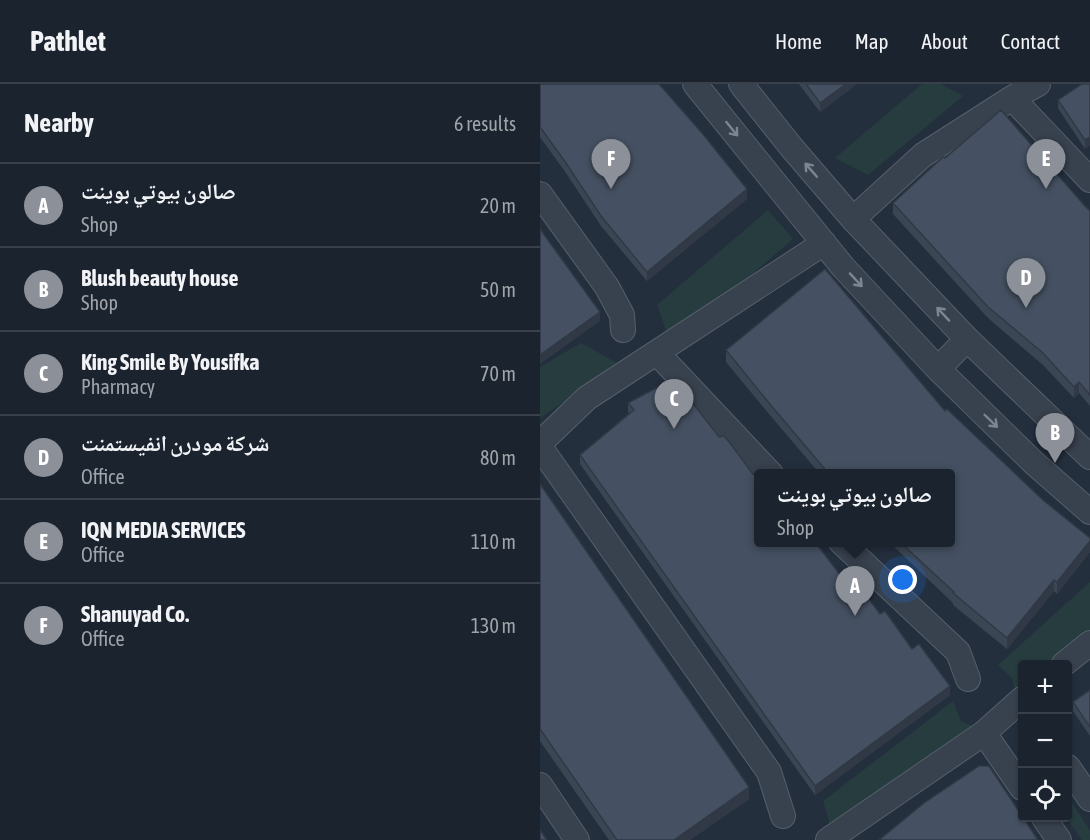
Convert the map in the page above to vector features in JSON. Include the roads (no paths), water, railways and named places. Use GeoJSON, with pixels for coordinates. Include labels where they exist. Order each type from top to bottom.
{"type":"FeatureCollection","features":[{"type":"Feature","properties":{"kind":"street"},"geometry":{"type":"LineString","coordinates":[[695,84],[843,267],[938,369],[1034,463],[1090,512]]}},
{"type":"Feature","properties":{"kind":"street"},"geometry":{"type":"LineString","coordinates":[[741,84],[853,219],[967,339],[1090,457]]}},
{"type":"Feature","properties":{"kind":"street"},"geometry":{"type":"LineString","coordinates":[[853,219],[923,155],[1038,84]]}},
{"type":"Feature","properties":{"kind":"street"},"geometry":{"type":"LineString","coordinates":[[1012,98],[1090,180]]}},
{"type":"Feature","properties":{"kind":"street"},"geometry":{"type":"LineString","coordinates":[[540,194],[607,286],[622,315],[623,330]]}},
{"type":"Feature","properties":{"kind":"street"},"geometry":{"type":"LineString","coordinates":[[783,816],[769,772],[540,445],[587,398],[824,243]]}},
{"type":"Feature","properties":{"kind":"street"},"geometry":{"type":"LineString","coordinates":[[938,369],[967,339]]}},
{"type":"Feature","properties":{"kind":"street"},"geometry":{"type":"LineString","coordinates":[[657,353],[766,469]]}},
{"type":"Feature","properties":{"kind":"street"},"geometry":{"type":"LineString","coordinates":[[845,547],[958,652],[968,679]]}},
{"type":"Feature","properties":{"kind":"street"},"geometry":{"type":"LineString","coordinates":[[1069,660],[1090,643]]}},
{"type":"Feature","properties":{"kind":"street"},"geometry":{"type":"LineString","coordinates":[[828,840],[984,733],[1018,704]]}},
{"type":"Feature","properties":{"kind":"street"},"geometry":{"type":"LineString","coordinates":[[984,733],[1018,781]]}},
{"type":"Feature","properties":{"kind":"street"},"geometry":{"type":"LineString","coordinates":[[1069,768],[1090,799]]}},
{"type":"Feature","properties":{"kind":"street"},"geometry":{"type":"LineString","coordinates":[[540,785],[577,840]]}},
{"type":"Feature","properties":{"kind":"street"},"geometry":{"type":"LineString","coordinates":[[1047,822],[1059,840]]}},
{"type":"Feature","properties":{"kind":"place","name":"Shanuyad Co."},"geometry":{"type":"Point","coordinates":[611,189]}},
{"type":"Feature","properties":{"kind":"place","name":"IQN MEDIA SERVICES"},"geometry":{"type":"Point","coordinates":[1046,189]}},
{"type":"Feature","properties":{"kind":"place","name":"شركة مودرن انفيستمنت"},"geometry":{"type":"Point","coordinates":[1026,308]}},
{"type":"Feature","properties":{"kind":"place","name":"King Smile By Yousifka"},"geometry":{"type":"Point","coordinates":[674,429]}},
{"type":"Feature","properties":{"kind":"place","name":"Blush beauty house"},"geometry":{"type":"Point","coordinates":[1055,463]}},
{"type":"Feature","properties":{"kind":"place","name":"صالون بيوتي بوينت"},"geometry":{"type":"Point","coordinates":[855,616]}}]}
